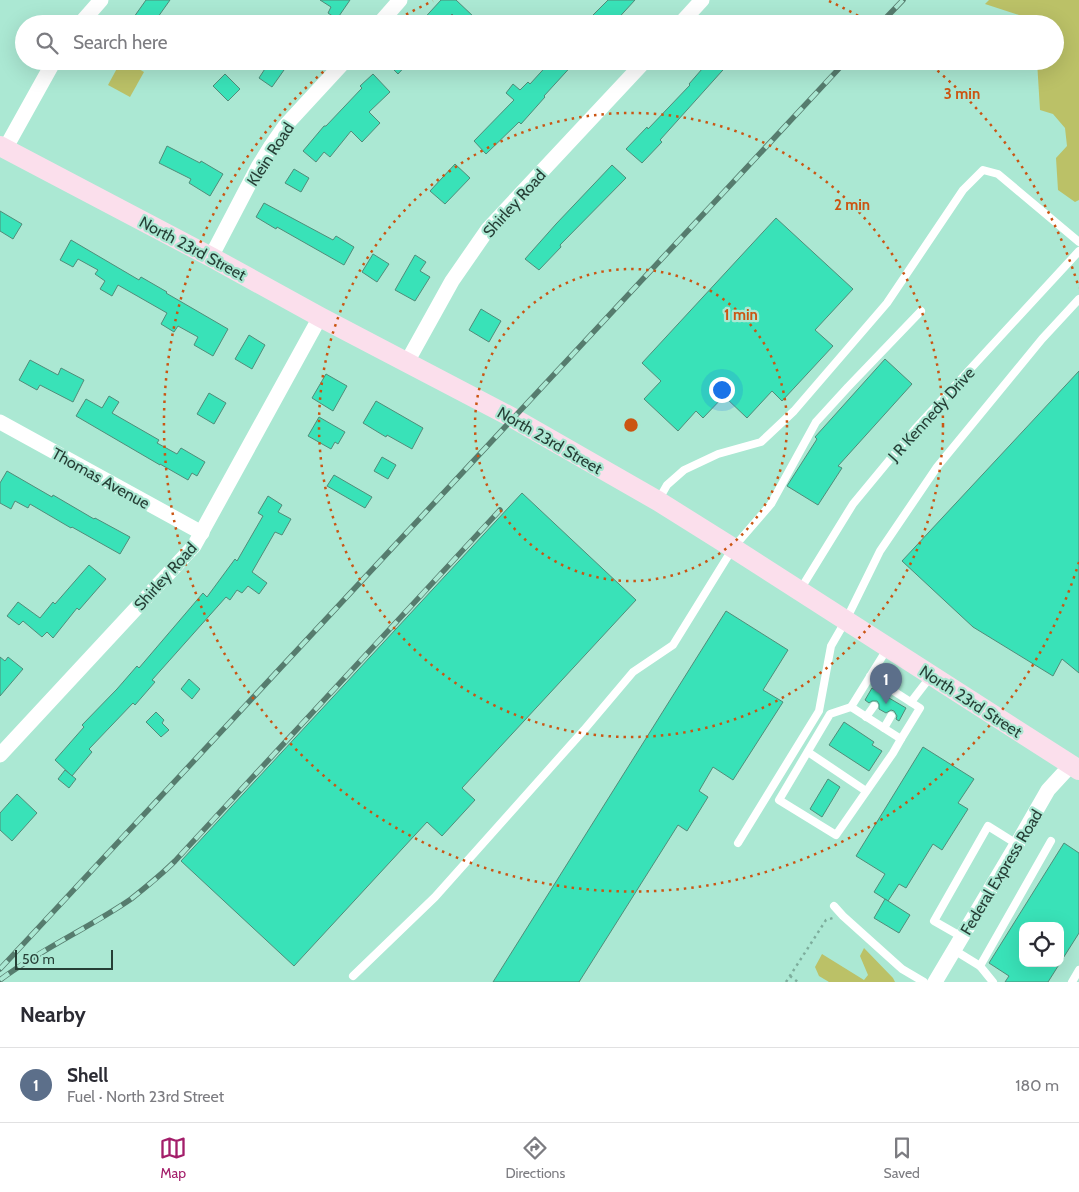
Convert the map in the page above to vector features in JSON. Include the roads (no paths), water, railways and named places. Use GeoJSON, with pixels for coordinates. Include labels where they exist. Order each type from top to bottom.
{"type":"FeatureCollection","features":[{"type":"Feature","properties":{"kind":"main road","name":"North 23rd Street"},"geometry":{"type":"LineString","coordinates":[[3,148],[513,418],[658,501],[800,590],[931,676],[1075,765]]}},
{"type":"Feature","properties":{"kind":"street"},"geometry":{"type":"LineString","coordinates":[[88,15],[101,0]]}},
{"type":"Feature","properties":{"kind":"street"},"geometry":{"type":"LineString","coordinates":[[387,15],[400,0]]}},
{"type":"Feature","properties":{"kind":"street"},"geometry":{"type":"LineString","coordinates":[[688,15],[702,0]]}},
{"type":"Feature","properties":{"kind":"street"},"geometry":{"type":"LineString","coordinates":[[3,148],[49,70]]}},
{"type":"Feature","properties":{"kind":"street","name":"Klein Road"},"geometry":{"type":"LineString","coordinates":[[211,257],[271,146],[285,126],[337,70]]}},
{"type":"Feature","properties":{"kind":"street","name":"Shirley Road"},"geometry":{"type":"LineString","coordinates":[[407,362],[452,281],[488,229],[637,70]]}},
{"type":"Feature","properties":{"kind":"street","name":"Shirley Road"},"geometry":{"type":"LineString","coordinates":[[2,749],[194,546],[320,317]]}},
{"type":"Feature","properties":{"kind":"street","name":"Thomas Avenue"},"geometry":{"type":"LineString","coordinates":[[0,422],[202,533]]}},
{"type":"Feature","properties":{"kind":"street","name":"Federal Express Road"},"geometry":{"type":"LineString","coordinates":[[935,982],[1018,844],[1048,790],[1075,765]]}},
{"type":"Feature","properties":{"kind":"lane"},"geometry":{"type":"LineString","coordinates":[[658,501],[667,485],[684,470],[718,454],[761,442],[794,411],[887,302],[962,190],[983,170],[998,174],[1079,242]]}},
{"type":"Feature","properties":{"kind":"lane","name":"J R Kennedy Drive"},"geometry":{"type":"LineString","coordinates":[[800,590],[853,504],[914,430],[1079,251]]}},
{"type":"Feature","properties":{"kind":"lane"},"geometry":{"type":"LineString","coordinates":[[738,843],[819,711],[831,646],[880,551],[937,467],[1042,339],[1079,299]]}},
{"type":"Feature","properties":{"kind":"lane"},"geometry":{"type":"LineString","coordinates":[[353,976],[435,897],[584,730],[633,672],[673,645],[733,548],[771,504],[816,422],[921,311]]}},
{"type":"Feature","properties":{"kind":"lane"},"geometry":{"type":"LineString","coordinates":[[870,676],[884,690],[900,700],[911,702],[920,708],[893,753],[836,834],[778,800],[830,714],[851,707],[870,676],[888,647]]}},
{"type":"Feature","properties":{"kind":"lane"},"geometry":{"type":"LineString","coordinates":[[911,702],[931,676]]}},
{"type":"Feature","properties":{"kind":"lane"},"geometry":{"type":"LineString","coordinates":[[866,717],[874,706]]}},
{"type":"Feature","properties":{"kind":"lane"},"geometry":{"type":"LineString","coordinates":[[851,707],[901,738]]}},
{"type":"Feature","properties":{"kind":"lane"},"geometry":{"type":"LineString","coordinates":[[884,728],[891,716]]}},
{"type":"Feature","properties":{"kind":"lane"},"geometry":{"type":"LineString","coordinates":[[808,752],[866,791]]}},
{"type":"Feature","properties":{"kind":"lane"},"geometry":{"type":"LineString","coordinates":[[993,982],[980,966],[934,921],[988,826],[1018,844]]}},
{"type":"Feature","properties":{"kind":"lane"},"geometry":{"type":"LineString","coordinates":[[980,966],[1051,841]]}},
{"type":"Feature","properties":{"kind":"lane"},"geometry":{"type":"LineString","coordinates":[[834,906],[902,969],[924,982]]}},
{"type":"Feature","properties":{"kind":"lane"},"geometry":{"type":"LineString","coordinates":[[1072,982],[1079,970]]}},
{"type":"Feature","properties":{"kind":"railway"},"geometry":{"type":"LineString","coordinates":[[889,15],[903,0]]}},
{"type":"Feature","properties":{"kind":"railway"},"geometry":{"type":"LineString","coordinates":[[0,969],[838,70]]}},
{"type":"Feature","properties":{"kind":"railway"},"geometry":{"type":"LineString","coordinates":[[0,980],[32,958],[99,920],[131,899],[170,866],[500,510]]}},
{"type":"Feature","properties":{"kind":"place","name":"Shell"},"geometry":{"type":"Point","coordinates":[886,704]}}]}
